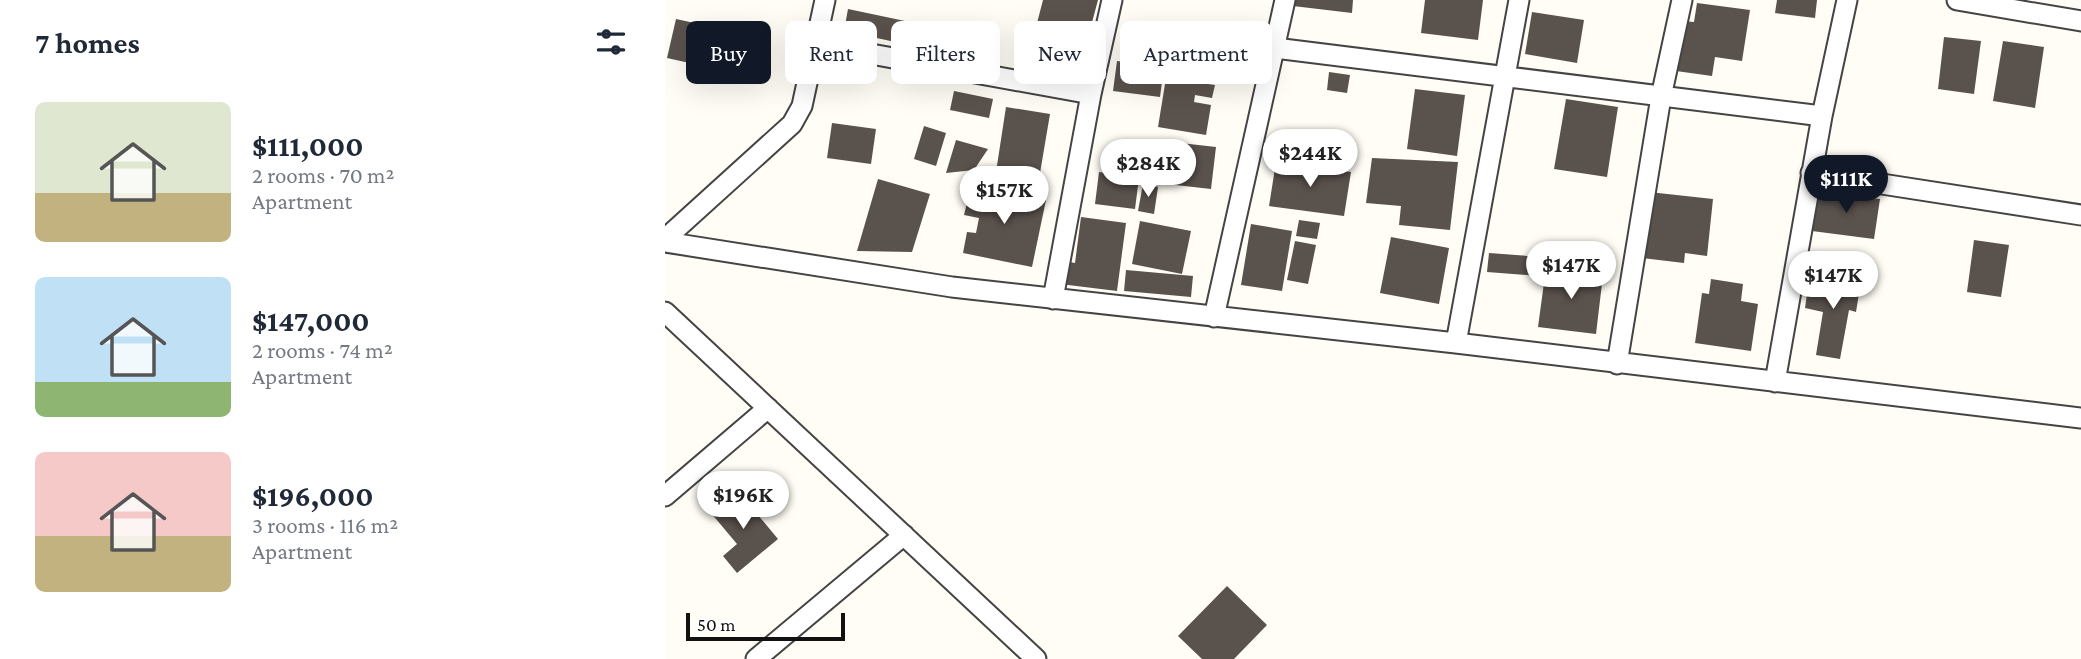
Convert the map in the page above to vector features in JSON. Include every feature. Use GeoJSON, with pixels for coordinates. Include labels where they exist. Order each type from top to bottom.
{"type":"FeatureCollection","features":[{"type":"Feature","properties":{"kind":"street"},"geometry":{"type":"LineString","coordinates":[[821,21],[825,0]]}},
{"type":"Feature","properties":{"kind":"street"},"geometry":{"type":"LineString","coordinates":[[1053,299],[1091,94],[1112,0]]}},
{"type":"Feature","properties":{"kind":"street"},"geometry":{"type":"LineString","coordinates":[[1214,317],[1285,0]]}},
{"type":"Feature","properties":{"kind":"street"},"geometry":{"type":"LineString","coordinates":[[1456,344],[1519,0]]}},
{"type":"Feature","properties":{"kind":"street"},"geometry":{"type":"LineString","coordinates":[[1617,364],[1661,97],[1682,0]]}},
{"type":"Feature","properties":{"kind":"street"},"geometry":{"type":"LineString","coordinates":[[1775,382],[1811,173],[1847,0]]}},
{"type":"Feature","properties":{"kind":"street"},"geometry":{"type":"LineString","coordinates":[[1957,0],[2081,21]]}},
{"type":"Feature","properties":{"kind":"street"},"geometry":{"type":"LineString","coordinates":[[1275,48],[1822,116]]}},
{"type":"Feature","properties":{"kind":"street"},"geometry":{"type":"LineString","coordinates":[[877,55],[1091,94]]}},
{"type":"Feature","properties":{"kind":"street"},"geometry":{"type":"LineString","coordinates":[[665,241],[792,124],[802,106],[807,84]]}},
{"type":"Feature","properties":{"kind":"street"},"geometry":{"type":"LineString","coordinates":[[1811,173],[2081,215]]}},
{"type":"Feature","properties":{"kind":"street"},"geometry":{"type":"LineString","coordinates":[[665,241],[952,287],[2081,418]]}},
{"type":"Feature","properties":{"kind":"street"},"geometry":{"type":"LineString","coordinates":[[665,312],[1036,659]]}},
{"type":"Feature","properties":{"kind":"street"},"geometry":{"type":"LineString","coordinates":[[665,496],[768,408]]}},
{"type":"Feature","properties":{"kind":"street"},"geometry":{"type":"LineString","coordinates":[[756,659],[904,536]]}},
{"type":"Feature","properties":{"kind":"building"},"geometry":{"type":"Polygon","coordinates":[[[1043,0],[1098,0],[1092,21],[1038,21],[1043,0]]]}},
{"type":"Feature","properties":{"kind":"building"},"geometry":{"type":"Polygon","coordinates":[[[1294,0],[1353,0],[1352,13],[1293,6],[1294,0]]]}},
{"type":"Feature","properties":{"kind":"building"},"geometry":{"type":"Polygon","coordinates":[[[1425,0],[1483,0],[1478,40],[1421,33],[1425,0]]]}},
{"type":"Feature","properties":{"kind":"building"},"geometry":{"type":"Polygon","coordinates":[[[1777,0],[1817,0],[1815,18],[1775,13],[1777,0]]]}},
{"type":"Feature","properties":{"kind":"building"},"geometry":{"type":"Polygon","coordinates":[[[1697,3],[1750,10],[1742,61],[1715,57],[1712,76],[1676,71],[1683,21],[1694,22],[1697,3]]]}},
{"type":"Feature","properties":{"kind":"building"},"geometry":{"type":"Polygon","coordinates":[[[848,9],[905,21],[891,21],[891,41],[877,38],[877,21],[846,21],[848,9]]]}},
{"type":"Feature","properties":{"kind":"building"},"geometry":{"type":"Polygon","coordinates":[[[1532,12],[1584,20],[1577,63],[1525,54],[1532,12]]]}},
{"type":"Feature","properties":{"kind":"building"},"geometry":{"type":"Polygon","coordinates":[[[676,19],[686,21],[686,62],[667,58],[676,19]]]}},
{"type":"Feature","properties":{"kind":"building"},"geometry":{"type":"Polygon","coordinates":[[[1944,37],[1981,41],[1974,94],[1938,89],[1944,37]]]}},
{"type":"Feature","properties":{"kind":"building"},"geometry":{"type":"Polygon","coordinates":[[[2003,41],[2044,47],[2035,108],[1993,101],[2003,41]]]}},
{"type":"Feature","properties":{"kind":"building"},"geometry":{"type":"Polygon","coordinates":[[[1117,61],[1120,61],[1120,84],[1162,84],[1160,97],[1113,91],[1117,61]]]}},
{"type":"Feature","properties":{"kind":"building"},"geometry":{"type":"Polygon","coordinates":[[[1329,72],[1350,75],[1347,93],[1327,90],[1329,72]]]}},
{"type":"Feature","properties":{"kind":"building"},"geometry":{"type":"Polygon","coordinates":[[[1165,84],[1215,85],[1212,98],[1195,95],[1194,102],[1211,105],[1206,135],[1158,127],[1165,84]]]}},
{"type":"Feature","properties":{"kind":"building"},"geometry":{"type":"Polygon","coordinates":[[[1415,89],[1465,95],[1457,156],[1407,149],[1415,89]]]}},
{"type":"Feature","properties":{"kind":"building"},"geometry":{"type":"Polygon","coordinates":[[[954,91],[993,99],[989,118],[950,110],[954,91]]]}},
{"type":"Feature","properties":{"kind":"building"},"geometry":{"type":"Polygon","coordinates":[[[1566,99],[1618,107],[1607,177],[1554,169],[1566,99]]]}},
{"type":"Feature","properties":{"kind":"building"},"geometry":{"type":"Polygon","coordinates":[[[1006,107],[1050,114],[1039,179],[996,172],[1006,107]]]}},
{"type":"Feature","properties":{"kind":"building"},"geometry":{"type":"Polygon","coordinates":[[[832,123],[876,129],[871,164],[827,158],[832,123]]]}},
{"type":"Feature","properties":{"kind":"building"},"geometry":{"type":"Polygon","coordinates":[[[924,126],[946,133],[936,166],[914,159],[924,126]]]}},
{"type":"Feature","properties":{"kind":"building"},"geometry":{"type":"Polygon","coordinates":[[[956,140],[988,149],[974,170],[946,173],[956,140]]]}},
{"type":"Feature","properties":{"kind":"building"},"geometry":{"type":"Polygon","coordinates":[[[1154,140],[1216,147],[1211,189],[1149,182],[1154,140]]]}},
{"type":"Feature","properties":{"kind":"building"},"geometry":{"type":"Polygon","coordinates":[[[1372,158],[1458,162],[1450,230],[1399,225],[1401,206],[1366,203],[1372,158]]]}},
{"type":"Feature","properties":{"kind":"building"},"geometry":{"type":"Polygon","coordinates":[[[1276,162],[1351,172],[1344,216],[1269,206],[1276,162]]]}},
{"type":"Feature","properties":{"kind":"building"},"geometry":{"type":"Polygon","coordinates":[[[1099,172],[1139,178],[1135,209],[1095,204],[1099,172]]]}},
{"type":"Feature","properties":{"kind":"building"},"geometry":{"type":"Polygon","coordinates":[[[878,179],[930,194],[912,252],[857,251],[878,179]]]}},
{"type":"Feature","properties":{"kind":"building"},"geometry":{"type":"Polygon","coordinates":[[[1143,184],[1158,187],[1154,214],[1138,211],[1143,184]]]}},
{"type":"Feature","properties":{"kind":"building"},"geometry":{"type":"Polygon","coordinates":[[[971,186],[1046,200],[1032,267],[963,253],[967,232],[976,233],[979,218],[964,215],[971,186]]]}},
{"type":"Feature","properties":{"kind":"building"},"geometry":{"type":"Polygon","coordinates":[[[1818,191],[1880,199],[1874,239],[1812,231],[1818,191]]]}},
{"type":"Feature","properties":{"kind":"building"},"geometry":{"type":"Polygon","coordinates":[[[1649,192],[1713,199],[1707,256],[1685,253],[1684,263],[1642,258],[1649,192]]]}},
{"type":"Feature","properties":{"kind":"building"},"geometry":{"type":"Polygon","coordinates":[[[1081,217],[1126,223],[1117,291],[1060,284],[1064,261],[1075,263],[1081,217]]]}},
{"type":"Feature","properties":{"kind":"building"},"geometry":{"type":"Polygon","coordinates":[[[1299,220],[1320,223],[1317,239],[1296,236],[1299,220]]]}},
{"type":"Feature","properties":{"kind":"building"},"geometry":{"type":"Polygon","coordinates":[[[1140,221],[1191,231],[1182,274],[1132,264],[1140,221]]]}},
{"type":"Feature","properties":{"kind":"building"},"geometry":{"type":"Polygon","coordinates":[[[1251,224],[1292,231],[1282,291],[1241,285],[1251,224]]]}},
{"type":"Feature","properties":{"kind":"building"},"geometry":{"type":"Polygon","coordinates":[[[1391,237],[1449,248],[1439,304],[1380,293],[1391,237]]]}},
{"type":"Feature","properties":{"kind":"building"},"geometry":{"type":"Polygon","coordinates":[[[1974,240],[2009,245],[2001,297],[1967,292],[1974,240]]]}},
{"type":"Feature","properties":{"kind":"building"},"geometry":{"type":"Polygon","coordinates":[[[1295,241],[1316,245],[1308,284],[1287,280],[1295,241]]]}},
{"type":"Feature","properties":{"kind":"building"},"geometry":{"type":"Polygon","coordinates":[[[1489,253],[1542,257],[1540,276],[1487,272],[1489,253]]]}},
{"type":"Feature","properties":{"kind":"building"},"geometry":{"type":"Polygon","coordinates":[[[1546,268],[1603,275],[1596,334],[1538,327],[1546,268]]]}},
{"type":"Feature","properties":{"kind":"building"},"geometry":{"type":"Polygon","coordinates":[[[1126,270],[1193,276],[1191,297],[1124,291],[1126,270]]]}},
{"type":"Feature","properties":{"kind":"building"},"geometry":{"type":"Polygon","coordinates":[[[1818,274],[1861,281],[1856,312],[1849,310],[1840,359],[1816,355],[1823,312],[1805,308],[1807,294],[1815,292],[1818,274]]]}},
{"type":"Feature","properties":{"kind":"building"},"geometry":{"type":"Polygon","coordinates":[[[1711,279],[1743,284],[1741,301],[1758,304],[1751,351],[1695,343],[1702,293],[1709,294],[1711,279]]]}},
{"type":"Feature","properties":{"kind":"building"},"geometry":{"type":"Polygon","coordinates":[[[738,491],[778,539],[737,573],[723,556],[737,544],[711,513],[738,491]]]}},
{"type":"Feature","properties":{"kind":"building"},"geometry":{"type":"Polygon","coordinates":[[[1227,586],[1267,625],[1234,659],[1202,659],[1178,636],[1227,586]]]}}]}
